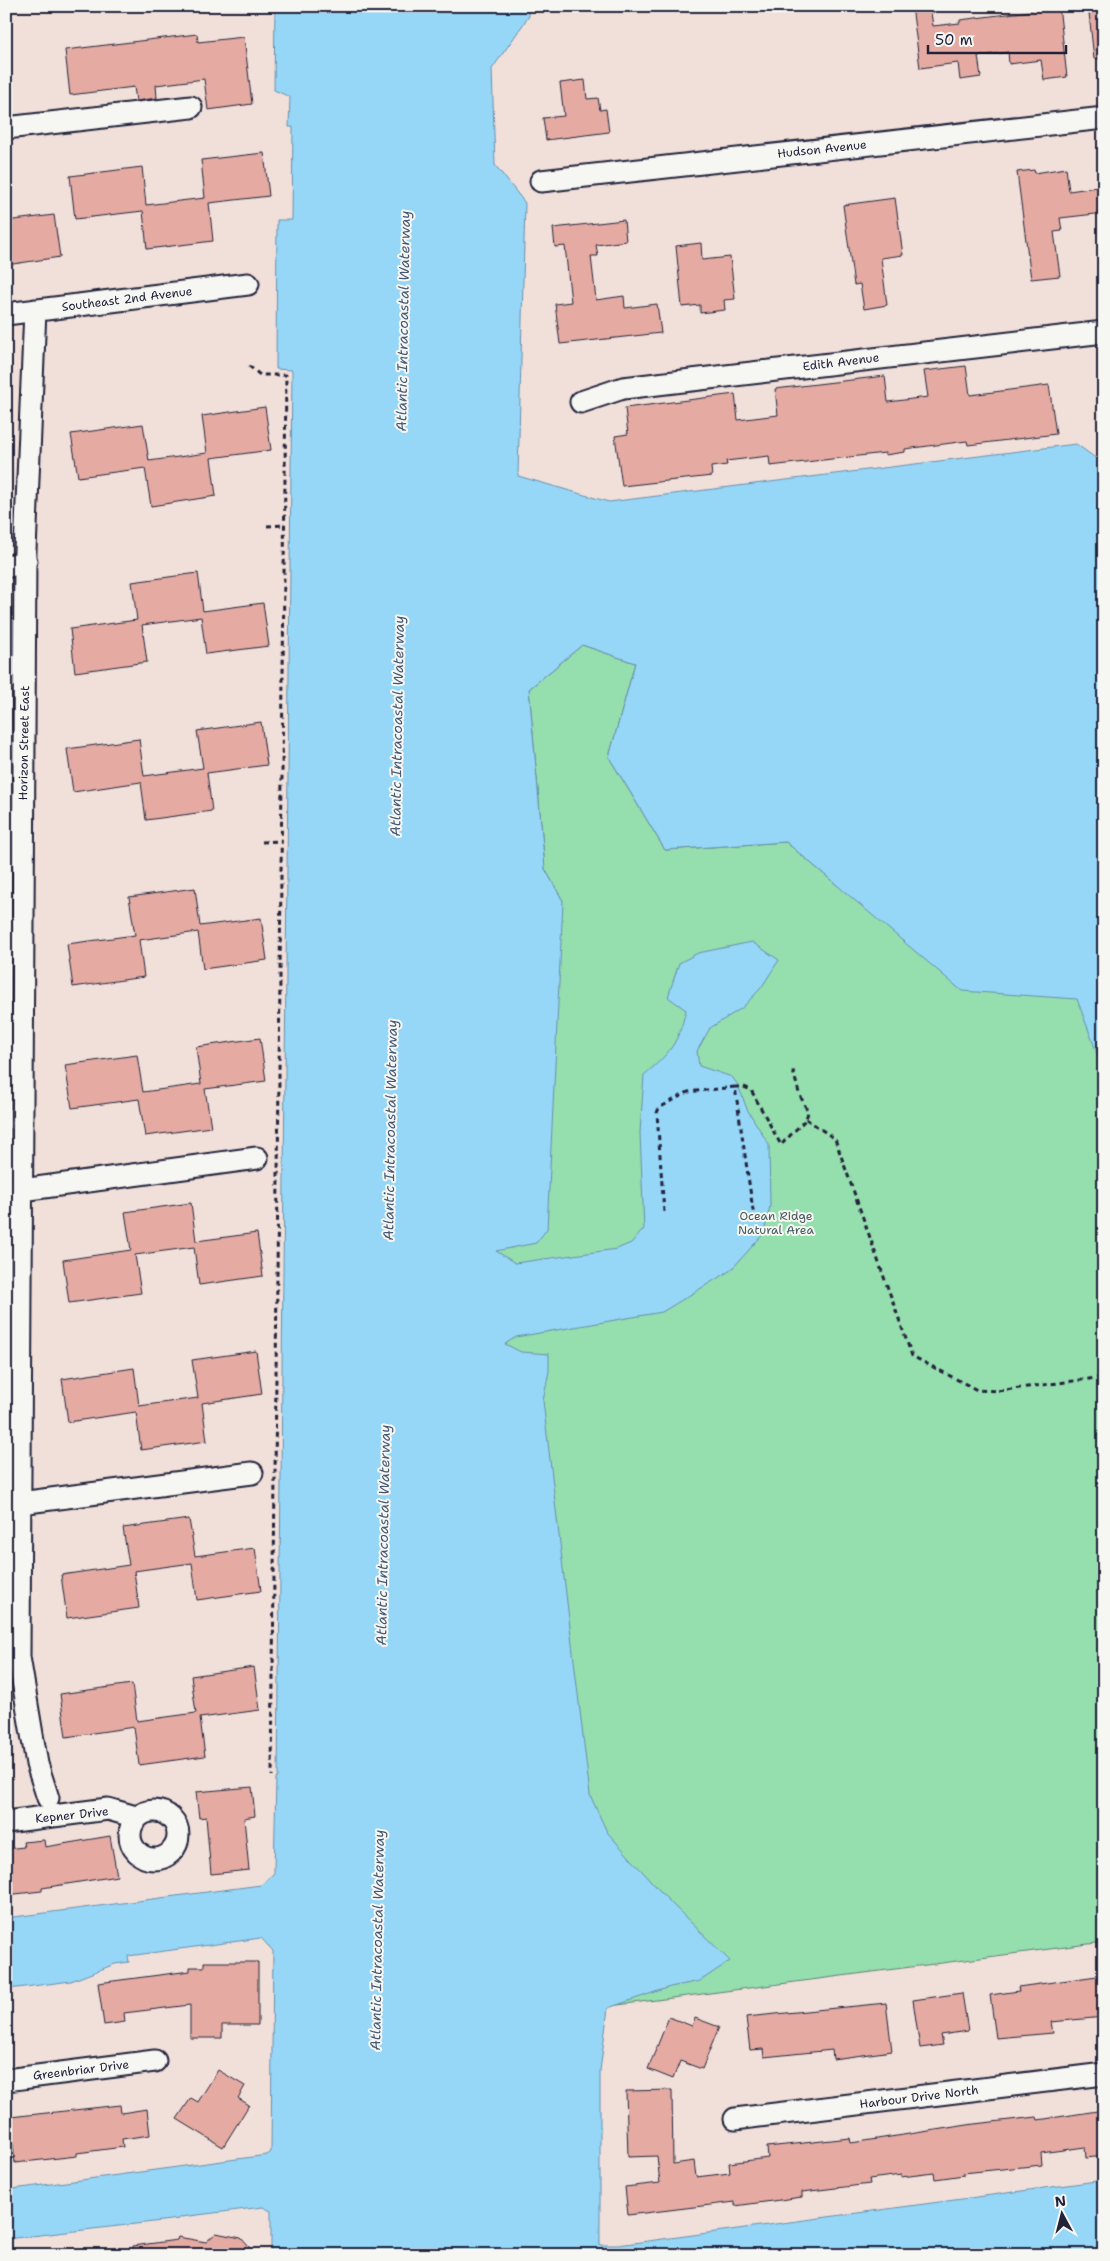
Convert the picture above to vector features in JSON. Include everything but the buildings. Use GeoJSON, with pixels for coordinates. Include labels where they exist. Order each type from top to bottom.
{"type":"FeatureCollection","features":[{"type":"Feature","properties":{"kind":"street"},"geometry":{"type":"LineString","coordinates":[[6,128],[191,107]]}},
{"type":"Feature","properties":{"kind":"street","name":"Hudson Avenue"},"geometry":{"type":"LineString","coordinates":[[541,181],[1104,118]]}},
{"type":"Feature","properties":{"kind":"street","name":"Southeast 2nd Avenue"},"geometry":{"type":"LineString","coordinates":[[6,314],[248,284]]}},
{"type":"Feature","properties":{"kind":"street","name":"Horizon Street East"},"geometry":{"type":"LineString","coordinates":[[35,310],[16,564],[15,1085],[22,1190],[20,1503],[13,1657],[37,1764],[48,1798]]}},
{"type":"Feature","properties":{"kind":"street","name":"Edith Avenue"},"geometry":{"type":"LineString","coordinates":[[581,402],[624,388],[1104,332]]}},
{"type":"Feature","properties":{"kind":"street"},"geometry":{"type":"LineString","coordinates":[[22,1190],[257,1158]]}},
{"type":"Feature","properties":{"kind":"street"},"geometry":{"type":"LineString","coordinates":[[20,1503],[252,1473]]}},
{"type":"Feature","properties":{"kind":"street","name":"Kepner Drive"},"geometry":{"type":"LineString","coordinates":[[6,1822],[108,1809],[136,1818]]}},
{"type":"Feature","properties":{"kind":"street","name":"Greenbriar Drive"},"geometry":{"type":"LineString","coordinates":[[6,2080],[155,2061]]}},
{"type":"Feature","properties":{"kind":"street","name":"Harbour Drive North"},"geometry":{"type":"LineString","coordinates":[[735,2119],[1104,2074]]}},
{"type":"Feature","properties":{"kind":"path"},"geometry":{"type":"LineString","coordinates":[[249,366],[260,375],[286,375],[272,1776]]}},
{"type":"Feature","properties":{"kind":"path"},"geometry":{"type":"LineString","coordinates":[[267,526],[285,525]]}},
{"type":"Feature","properties":{"kind":"path"},"geometry":{"type":"LineString","coordinates":[[262,842],[281,841]]}},
{"type":"Feature","properties":{"kind":"path"},"geometry":{"type":"LineString","coordinates":[[664,1212],[657,1113],[659,1108],[688,1092],[744,1087],[751,1090],[781,1145],[806,1119],[808,1112],[799,1093],[792,1067]]}},
{"type":"Feature","properties":{"kind":"path"},"geometry":{"type":"LineString","coordinates":[[735,1087],[741,1113],[754,1217]]}},
{"type":"Feature","properties":{"kind":"path"},"geometry":{"type":"LineString","coordinates":[[806,1119],[836,1139],[912,1356],[977,1390],[997,1391],[1104,1378]]}},
{"type":"Feature","properties":{"kind":"green space","name":"Ocean Ridge Natural Area"},"geometry":{"type":"Polygon","coordinates":[[[582,645],[635,663],[609,757],[665,850],[786,842],[837,885],[1104,850],[1104,1942],[471,2024],[441,936],[563,901],[545,869],[529,689],[582,645]]]}},
{"type":"Feature","properties":{"kind":"water","name":"Atlantic Intracoastal Waterway"},"geometry":{"type":"Polygon","coordinates":[[[275,6],[529,6],[529,16],[492,69],[495,165],[525,203],[518,476],[609,502],[1076,444],[1104,464],[1104,1072],[1077,999],[962,991],[786,842],[665,850],[609,757],[635,663],[582,645],[529,689],[545,869],[563,901],[547,1229],[536,1243],[496,1251],[515,1263],[617,1249],[631,1243],[644,1229],[640,1133],[644,1075],[667,1054],[676,1040],[683,1022],[686,1010],[668,997],[679,963],[698,953],[752,942],[779,960],[761,988],[742,1008],[710,1028],[697,1051],[699,1066],[732,1077],[738,1085],[747,1109],[769,1145],[770,1206],[764,1233],[731,1270],[662,1312],[516,1337],[505,1344],[521,1352],[549,1354],[549,1371],[543,1401],[590,1795],[607,1832],[668,1900],[730,1961],[700,1981],[670,1987],[608,2008],[600,2071],[600,2245],[618,2245],[1104,2180],[1104,2255],[271,2255],[271,2211],[263,2207],[181,2217],[179,2219],[6,2239],[6,2190],[267,2155],[271,2152],[273,1951],[261,1938],[128,1956],[129,1962],[115,1964],[71,1981],[9,1989],[6,1981],[6,1918],[261,1885],[274,1873],[276,1778],[278,1777],[292,370],[276,369],[277,220],[292,220],[293,127],[289,127],[290,97],[274,90],[275,6]]]}}]}
